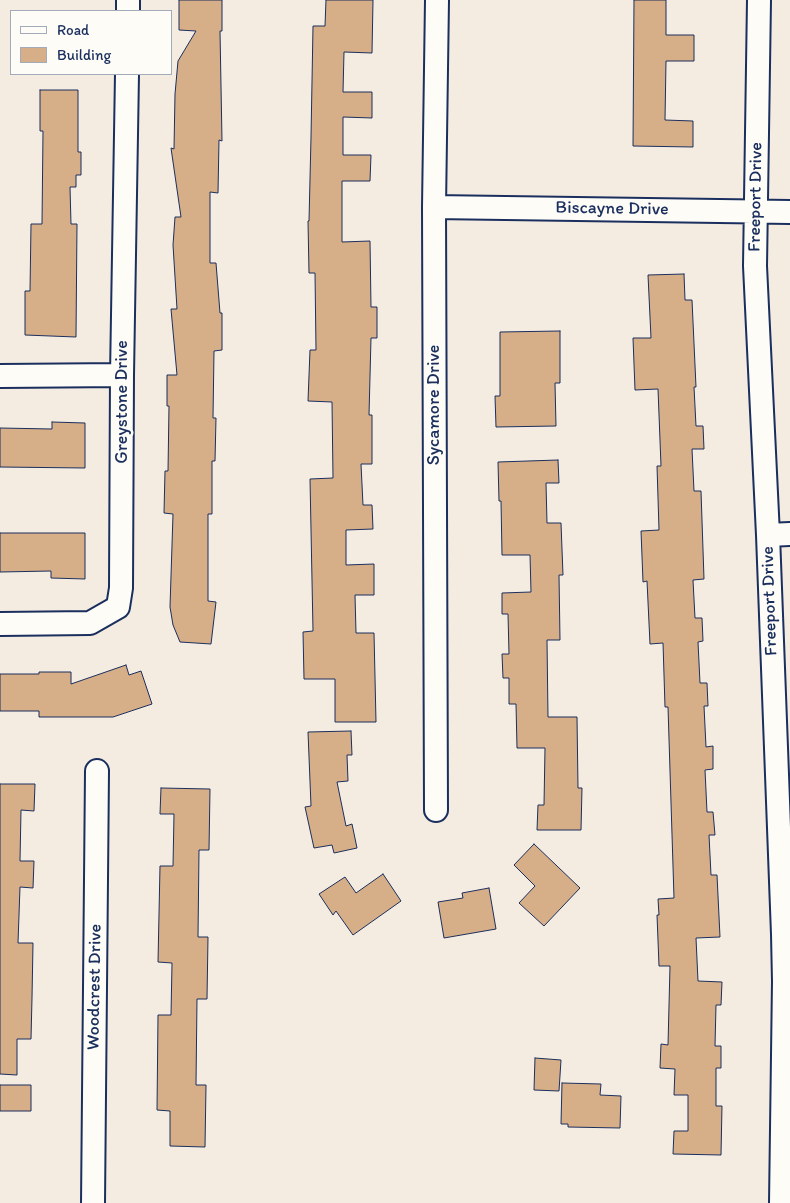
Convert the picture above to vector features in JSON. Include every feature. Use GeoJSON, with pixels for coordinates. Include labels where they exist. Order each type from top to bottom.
{"type":"FeatureCollection","features":[{"type":"Feature","properties":{"kind":"street","name":"Sycamore Drive"},"geometry":{"type":"LineString","coordinates":[[436,810],[434,207],[437,0]]}},
{"type":"Feature","properties":{"kind":"street","name":"Freeport Drive"},"geometry":{"type":"LineString","coordinates":[[759,0],[755,266],[768,535],[784,981],[781,1203]]}},
{"type":"Feature","properties":{"kind":"street","name":"Greystone Drive"},"geometry":{"type":"LineString","coordinates":[[0,624],[90,623],[118,607],[121,588],[127,75]]}},
{"type":"Feature","properties":{"kind":"street","name":"Biscayne Drive"},"geometry":{"type":"LineString","coordinates":[[434,207],[790,212]]}},
{"type":"Feature","properties":{"kind":"street"},"geometry":{"type":"LineString","coordinates":[[0,376],[122,375]]}},
{"type":"Feature","properties":{"kind":"street"},"geometry":{"type":"LineString","coordinates":[[768,535],[790,534]]}},
{"type":"Feature","properties":{"kind":"street","name":"Woodcrest Drive"},"geometry":{"type":"LineString","coordinates":[[93,1203],[97,771]]}},
{"type":"Feature","properties":{"kind":"building"},"geometry":{"type":"Polygon","coordinates":[[[179,0],[222,0],[222,31],[220,31],[222,141],[219,140],[218,193],[210,192],[210,263],[216,263],[220,313],[222,313],[222,350],[214,351],[213,418],[216,418],[215,461],[212,461],[212,514],[208,514],[208,601],[216,602],[211,644],[180,642],[173,625],[170,607],[173,514],[164,513],[165,471],[168,471],[169,406],[167,406],[167,375],[177,375],[171,309],[177,309],[173,245],[175,217],[181,217],[171,148],[174,149],[178,61],[196,31],[179,30],[179,0]]]}},
{"type":"Feature","properties":{"kind":"building"},"geometry":{"type":"Polygon","coordinates":[[[326,0],[373,0],[372,53],[344,52],[343,92],[372,92],[372,118],[343,117],[343,155],[371,155],[370,181],[342,181],[342,242],[370,241],[371,307],[377,307],[377,338],[371,338],[369,415],[372,415],[372,464],[361,464],[363,505],[372,505],[373,529],[346,530],[346,565],[374,564],[374,595],[355,595],[356,633],[374,633],[376,722],[335,722],[335,679],[304,679],[303,632],[313,631],[310,479],[333,478],[332,402],[308,401],[310,350],[316,350],[315,273],[309,273],[308,221],[313,26],[325,26],[326,0]]]}},
{"type":"Feature","properties":{"kind":"building"},"geometry":{"type":"Polygon","coordinates":[[[634,0],[666,0],[666,35],[694,35],[694,61],[666,61],[665,120],[693,121],[693,147],[633,146],[634,0]]]}},
{"type":"Feature","properties":{"kind":"building"},"geometry":{"type":"Polygon","coordinates":[[[40,90],[78,90],[78,152],[81,152],[81,175],[76,175],[76,187],[70,187],[71,224],[77,224],[76,337],[25,335],[25,291],[30,291],[31,224],[42,224],[43,131],[40,131],[40,90]]]}},
{"type":"Feature","properties":{"kind":"building"},"geometry":{"type":"Polygon","coordinates":[[[684,274],[685,300],[692,300],[696,426],[703,426],[704,449],[692,449],[694,491],[701,491],[704,579],[693,580],[695,618],[702,618],[703,641],[698,642],[700,683],[707,683],[708,706],[704,706],[706,747],[713,746],[713,769],[705,770],[707,812],[713,812],[715,835],[709,835],[711,875],[717,875],[720,937],[696,938],[698,981],[722,982],[721,1005],[716,1005],[715,1046],[721,1046],[721,1068],[716,1068],[716,1106],[722,1106],[721,1155],[673,1154],[674,1131],[688,1131],[688,1095],[674,1095],[675,1069],[660,1068],[661,1044],[668,1045],[670,966],[659,966],[658,899],[674,898],[668,707],[665,707],[663,643],[650,644],[647,581],[643,582],[641,531],[659,530],[657,466],[661,466],[658,389],[635,390],[633,338],[651,338],[648,275],[684,274]]]}},
{"type":"Feature","properties":{"kind":"building"},"geometry":{"type":"Polygon","coordinates":[[[560,331],[560,383],[555,383],[556,426],[496,427],[495,396],[500,396],[500,332],[560,331]]]}},
{"type":"Feature","properties":{"kind":"building"},"geometry":{"type":"Polygon","coordinates":[[[52,422],[85,423],[85,468],[0,467],[0,428],[52,429],[52,422]]]}},
{"type":"Feature","properties":{"kind":"building"},"geometry":{"type":"Polygon","coordinates":[[[558,460],[559,483],[546,483],[547,523],[561,523],[563,575],[559,575],[560,640],[547,640],[548,717],[577,717],[578,788],[582,788],[581,830],[537,830],[538,805],[544,805],[545,748],[517,748],[516,704],[509,704],[509,678],[503,678],[502,654],[509,654],[508,614],[502,614],[502,593],[531,592],[530,555],[502,555],[498,462],[558,460]]]}},
{"type":"Feature","properties":{"kind":"building"},"geometry":{"type":"Polygon","coordinates":[[[0,533],[85,533],[85,579],[51,578],[51,571],[0,572],[0,533]]]}},
{"type":"Feature","properties":{"kind":"building"},"geometry":{"type":"Polygon","coordinates":[[[126,665],[129,675],[141,671],[152,704],[113,717],[39,717],[39,711],[0,711],[0,674],[71,672],[71,684],[126,665]]]}},
{"type":"Feature","properties":{"kind":"building"},"geometry":{"type":"Polygon","coordinates":[[[351,731],[352,755],[347,755],[348,781],[337,782],[346,826],[352,824],[357,848],[334,853],[332,845],[314,848],[305,807],[311,806],[308,732],[351,731]]]}},
{"type":"Feature","properties":{"kind":"building"},"geometry":{"type":"Polygon","coordinates":[[[0,784],[35,784],[34,811],[21,810],[20,861],[34,861],[33,888],[20,887],[18,943],[33,943],[31,1039],[17,1039],[17,1075],[0,1074],[0,784]]]}},
{"type":"Feature","properties":{"kind":"building"},"geometry":{"type":"Polygon","coordinates":[[[161,788],[210,789],[209,850],[199,850],[198,937],[208,937],[207,999],[197,999],[196,1085],[206,1085],[205,1147],[170,1146],[170,1111],[157,1110],[158,1015],[171,1015],[172,963],[158,962],[160,866],[173,866],[174,814],[160,814],[161,788]]]}},
{"type":"Feature","properties":{"kind":"building"},"geometry":{"type":"Polygon","coordinates":[[[534,844],[580,888],[544,926],[519,903],[535,886],[514,865],[534,844]]]}},
{"type":"Feature","properties":{"kind":"building"},"geometry":{"type":"Polygon","coordinates":[[[383,874],[401,901],[353,935],[336,911],[333,915],[319,894],[345,877],[356,893],[383,874]]]}},
{"type":"Feature","properties":{"kind":"building"},"geometry":{"type":"Polygon","coordinates":[[[489,888],[496,929],[444,938],[438,902],[463,898],[462,893],[489,888]]]}},
{"type":"Feature","properties":{"kind":"building"},"geometry":{"type":"Polygon","coordinates":[[[535,1058],[561,1060],[559,1091],[534,1090],[535,1058]]]}},
{"type":"Feature","properties":{"kind":"building"},"geometry":{"type":"Polygon","coordinates":[[[562,1083],[601,1084],[600,1095],[621,1096],[620,1128],[568,1127],[568,1124],[561,1124],[562,1083]]]}},
{"type":"Feature","properties":{"kind":"building"},"geometry":{"type":"Polygon","coordinates":[[[0,1085],[31,1085],[31,1111],[0,1111],[0,1085]]]}}]}
